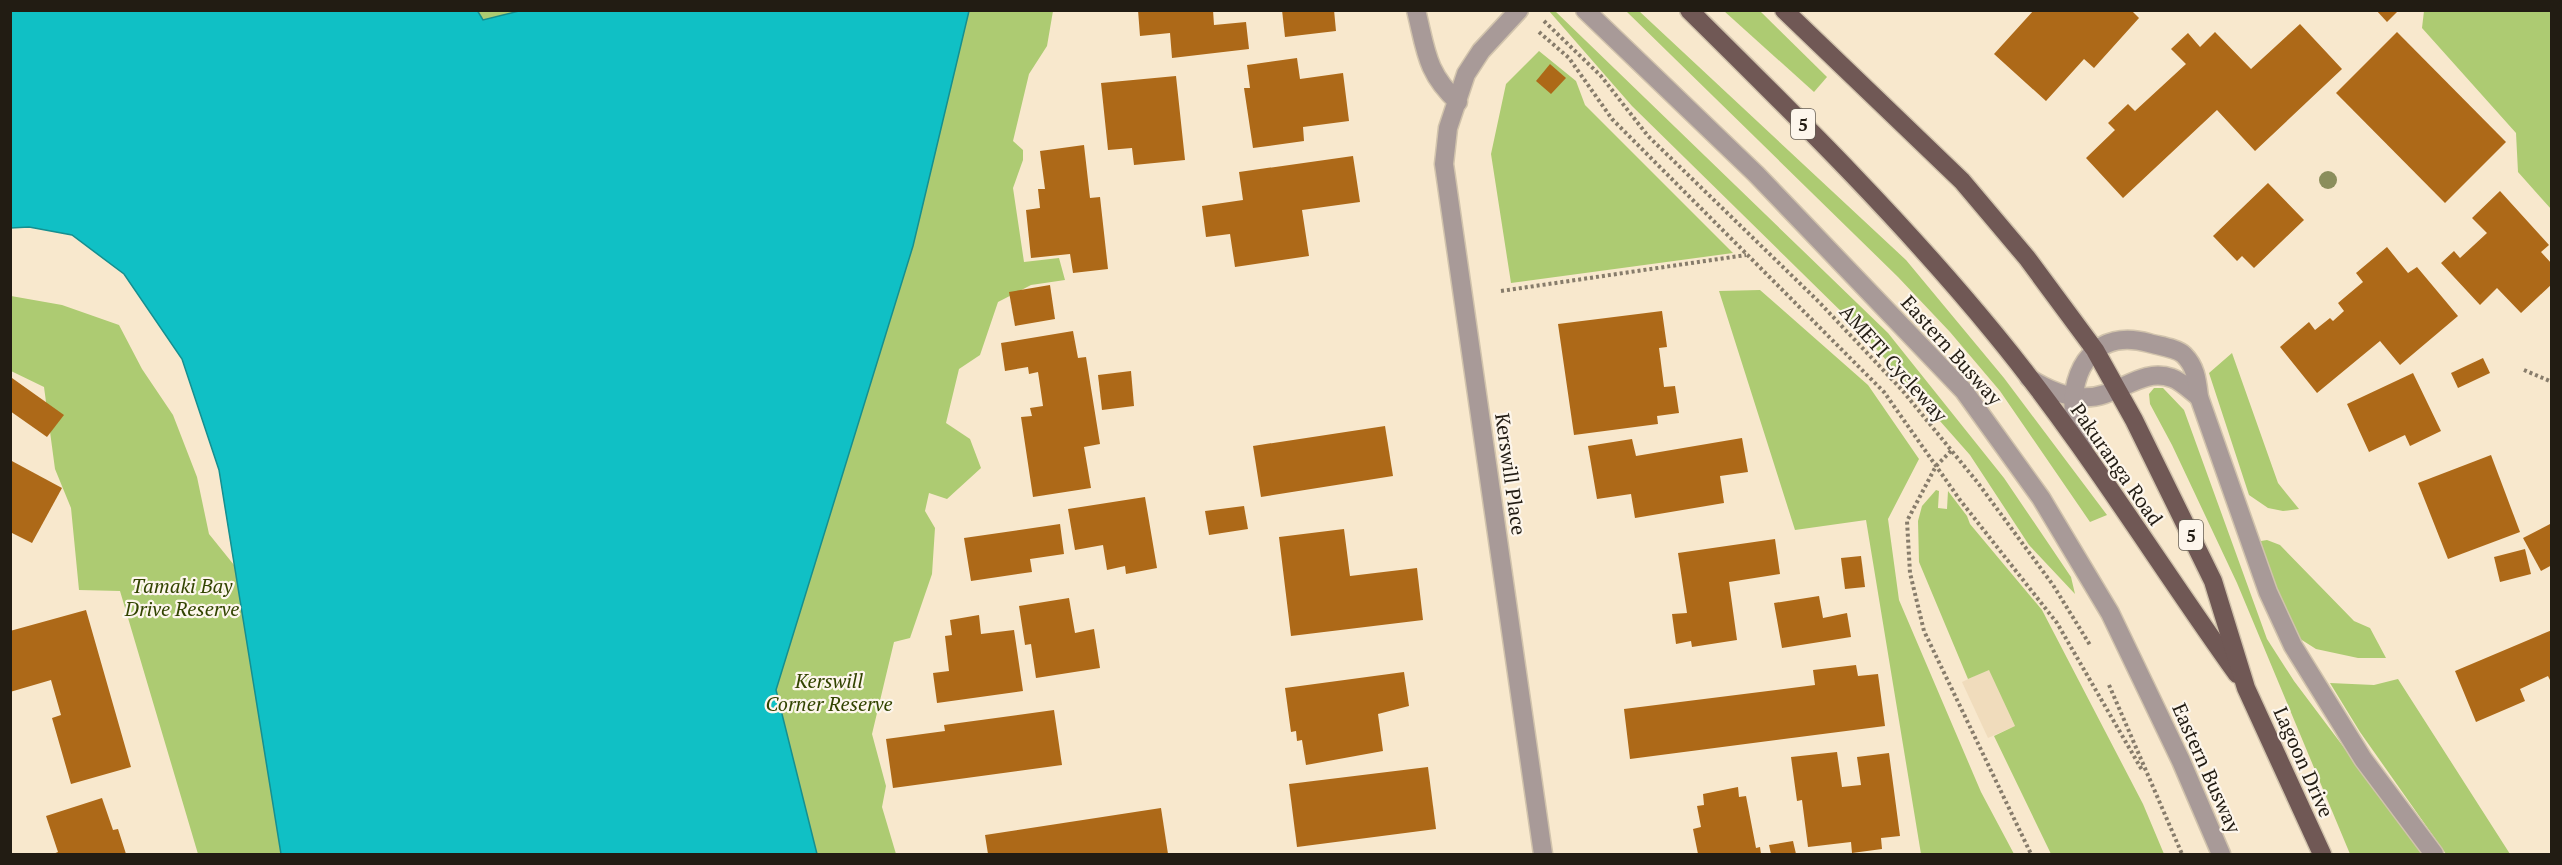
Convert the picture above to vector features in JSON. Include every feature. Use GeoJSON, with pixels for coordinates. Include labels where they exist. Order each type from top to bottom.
{"type":"FeatureCollection","features":[{"type":"Feature","properties":{"kind":"main road","name":"Pakuranga Road"},"geometry":{"type":"LineString","coordinates":[[1689,10],[1848,168],[1915,239],[1996,335],[2085,454],[2246,688]]}},
{"type":"Feature","properties":{"kind":"main road","name":"Pakuranga Road"},"geometry":{"type":"LineString","coordinates":[[1784,10],[1962,181],[2028,258],[2095,350],[2117,389],[2213,581],[2246,688]]}},
{"type":"Feature","properties":{"kind":"main road","name":"Lagoon Drive"},"geometry":{"type":"LineString","coordinates":[[2246,688],[2322,855]]}},
{"type":"Feature","properties":{"kind":"street"},"geometry":{"type":"LineString","coordinates":[[1416,10],[1433,75],[1458,102]]}},
{"type":"Feature","properties":{"kind":"street","name":"Kerswill Place"},"geometry":{"type":"LineString","coordinates":[[1519,10],[1481,51],[1466,74],[1448,128],[1443,164],[1544,855]]}},
{"type":"Feature","properties":{"kind":"street","name":"Eastern Busway"},"geometry":{"type":"LineString","coordinates":[[1585,10],[1756,174],[1964,391],[2040,498],[2110,613],[2181,761],[2222,855]]}},
{"type":"Feature","properties":{"kind":"street"},"geometry":{"type":"LineString","coordinates":[[2085,454],[2074,418],[2073,397],[2083,361],[2095,350],[2115,340],[2137,340],[2182,353],[2194,369],[2199,397],[2268,592],[2293,646],[2363,759],[2434,855]]}},
{"type":"Feature","properties":{"kind":"street"},"geometry":{"type":"LineString","coordinates":[[2027,376],[2055,392],[2073,397],[2103,395],[2140,378],[2171,377],[2199,397]]}},
{"type":"Feature","properties":{"kind":"path","name":"AMETI Cycleway"},"geometry":{"type":"LineString","coordinates":[[1541,18],[1601,76],[1648,136],[1819,302],[1894,382],[1978,483],[2053,585],[2094,653]]}},
{"type":"Feature","properties":{"kind":"path"},"geometry":{"type":"LineString","coordinates":[[1534,27],[1569,58],[1612,119],[1884,392],[1936,466],[2057,622],[2150,783]]}},
{"type":"Feature","properties":{"kind":"path"},"geometry":{"type":"LineString","coordinates":[[1501,291],[1746,255]]}},
{"type":"Feature","properties":{"kind":"path"},"geometry":{"type":"LineString","coordinates":[[2524,370],[2552,381]]}},
{"type":"Feature","properties":{"kind":"path"},"geometry":{"type":"LineString","coordinates":[[1952,451],[1936,466],[1907,521],[1910,573],[1924,631],[2031,855]]}},
{"type":"Feature","properties":{"kind":"path"},"geometry":{"type":"LineString","coordinates":[[2109,684],[2182,855]]}},
{"type":"Feature","properties":{"kind":"shaded area"},"geometry":{"type":"Polygon","coordinates":[[[1989,669],[2015,726],[1988,738],[1962,682],[1989,669]]]}},
{"type":"Feature","properties":{"kind":"green space"},"geometry":{"type":"Polygon","coordinates":[[[11,11],[1053,11],[1047,46],[1029,74],[1013,141],[1023,150],[1023,160],[1013,188],[1024,262],[1059,258],[1065,280],[1031,285],[998,302],[980,355],[959,369],[946,423],[970,439],[981,468],[947,499],[929,493],[925,511],[935,528],[932,574],[910,638],[894,642],[872,734],[886,786],[882,807],[896,854],[198,854],[120,591],[79,590],[71,508],[55,469],[44,387],[11,371],[11,296],[62,305],[119,325],[142,369],[173,415],[197,477],[209,534],[234,565],[219,470],[182,359],[124,274],[72,235],[29,227],[11,228],[11,11]]]}},
{"type":"Feature","properties":{"kind":"green space"},"geometry":{"type":"Polygon","coordinates":[[[1549,11],[1555,11],[1888,333],[2004,478],[2071,577],[2075,594],[2029,545],[1970,455],[1856,326],[1632,106],[1549,11]]]}},
{"type":"Feature","properties":{"kind":"green space"},"geometry":{"type":"Polygon","coordinates":[[[1626,11],[1639,11],[1906,260],[2004,378],[2107,515],[2090,522],[2000,391],[1950,332],[1898,277],[1626,11]]]}},
{"type":"Feature","properties":{"kind":"green space"},"geometry":{"type":"Polygon","coordinates":[[[1724,11],[1760,11],[1827,77],[1814,92],[1724,11]]]}},
{"type":"Feature","properties":{"kind":"green space"},"geometry":{"type":"Polygon","coordinates":[[[2424,11],[2551,11],[2551,209],[2518,172],[2516,133],[2422,28],[2424,11]]]}},
{"type":"Feature","properties":{"kind":"green space"},"geometry":{"type":"Polygon","coordinates":[[[1539,51],[1576,81],[1585,105],[1733,253],[1511,283],[1491,154],[1506,84],[1539,51]]]}},
{"type":"Feature","properties":{"kind":"green space"},"geometry":{"type":"Polygon","coordinates":[[[1760,290],[1868,385],[1919,459],[1888,519],[1899,600],[1981,792],[2014,854],[1921,854],[1866,520],[1795,530],[1719,291],[1760,290]]]}},
{"type":"Feature","properties":{"kind":"green space"},"geometry":{"type":"Polygon","coordinates":[[[2232,353],[2278,483],[2299,509],[2283,511],[2268,508],[2249,495],[2209,373],[2232,353]]]}},
{"type":"Feature","properties":{"kind":"green space"},"geometry":{"type":"Polygon","coordinates":[[[2154,388],[2163,388],[2184,410],[2267,639],[2294,681],[2424,854],[2350,854],[2237,583],[2172,445],[2150,404],[2149,394],[2154,388]]]}},
{"type":"Feature","properties":{"kind":"green space"},"geometry":{"type":"Polygon","coordinates":[[[1936,490],[1939,491],[1938,508],[1947,509],[1948,491],[1967,516],[1970,524],[2042,610],[2143,804],[2164,854],[2051,854],[1994,736],[2015,726],[1989,670],[1968,679],[1919,562],[1918,521],[1922,506],[1936,490]]]}},
{"type":"Feature","properties":{"kind":"green space"},"geometry":{"type":"Polygon","coordinates":[[[2267,540],[2280,545],[2354,621],[2370,628],[2386,658],[2358,658],[2316,649],[2294,635],[2259,548],[2261,541],[2267,540]]]}},
{"type":"Feature","properties":{"kind":"green space"},"geometry":{"type":"Polygon","coordinates":[[[2398,679],[2510,854],[2446,854],[2360,732],[2330,683],[2374,685],[2398,679]]]}},
{"type":"Feature","properties":{"kind":"water"},"geometry":{"type":"Polygon","coordinates":[[[477,10],[483,20],[523,10],[969,11],[913,246],[776,690],[817,854],[281,854],[219,470],[182,359],[124,274],[72,235],[29,227],[11,228],[11,11],[477,10]]]}},
{"type":"Feature","properties":{"kind":"building"},"geometry":{"type":"Polygon","coordinates":[[[1138,10],[1213,10],[1214,25],[1246,22],[1249,49],[1172,58],[1170,33],[1140,36],[1138,10]]]}},
{"type":"Feature","properties":{"kind":"building"},"geometry":{"type":"Polygon","coordinates":[[[1282,10],[1334,10],[1336,31],[1285,37],[1282,10]]]}},
{"type":"Feature","properties":{"kind":"building"},"geometry":{"type":"Polygon","coordinates":[[[2034,10],[2131,10],[2139,18],[2094,68],[2084,59],[2046,101],[1994,54],[2034,10]]]}},
{"type":"Feature","properties":{"kind":"building"},"geometry":{"type":"Polygon","coordinates":[[[2376,10],[2399,10],[2387,22],[2376,10]]]}},
{"type":"Feature","properties":{"kind":"building"},"geometry":{"type":"Polygon","coordinates":[[[2300,24],[2342,69],[2255,151],[2217,110],[2123,198],[2086,158],[2115,130],[2108,123],[2128,104],[2135,111],[2186,64],[2171,49],[2188,33],[2200,47],[2215,32],[2251,69],[2300,24]]]}},
{"type":"Feature","properties":{"kind":"building"},"geometry":{"type":"Polygon","coordinates":[[[2397,32],[2506,142],[2445,203],[2336,93],[2397,32]]]}},
{"type":"Feature","properties":{"kind":"building"},"geometry":{"type":"Polygon","coordinates":[[[1297,58],[1300,79],[1343,73],[1349,121],[1303,127],[1304,141],[1253,148],[1244,88],[1250,88],[1247,65],[1297,58]]]}},
{"type":"Feature","properties":{"kind":"building"},"geometry":{"type":"Polygon","coordinates":[[[1550,64],[1566,78],[1551,94],[1536,81],[1550,64]]]}},
{"type":"Feature","properties":{"kind":"building"},"geometry":{"type":"Polygon","coordinates":[[[1176,76],[1185,160],[1134,165],[1132,148],[1108,150],[1101,83],[1176,76]]]}},
{"type":"Feature","properties":{"kind":"building"},"geometry":{"type":"Polygon","coordinates":[[[1084,145],[1090,198],[1100,197],[1108,269],[1073,273],[1070,254],[1031,258],[1026,210],[1040,208],[1038,189],[1045,189],[1040,151],[1084,145]]]}},
{"type":"Feature","properties":{"kind":"building"},"geometry":{"type":"Polygon","coordinates":[[[1353,156],[1360,202],[1302,210],[1309,256],[1235,267],[1230,234],[1206,237],[1202,206],[1243,200],[1239,172],[1353,156]]]}},
{"type":"Feature","properties":{"kind":"building"},"geometry":{"type":"Polygon","coordinates":[[[2268,183],[2304,220],[2254,268],[2242,256],[2237,261],[2213,236],[2268,183]]]}},
{"type":"Feature","properties":{"kind":"building"},"geometry":{"type":"Polygon","coordinates":[[[2500,191],[2549,245],[2541,252],[2552,264],[2552,284],[2521,313],[2497,288],[2480,305],[2441,263],[2454,251],[2460,258],[2487,233],[2472,218],[2500,191]]]}},
{"type":"Feature","properties":{"kind":"building"},"geometry":{"type":"Polygon","coordinates":[[[2387,247],[2408,273],[2417,267],[2458,316],[2400,365],[2380,341],[2317,393],[2280,347],[2309,322],[2315,330],[2330,318],[2333,321],[2344,311],[2338,303],[2363,282],[2356,273],[2387,247]]]}},
{"type":"Feature","properties":{"kind":"building"},"geometry":{"type":"Polygon","coordinates":[[[1050,285],[1055,319],[1015,326],[1009,292],[1050,285]]]}},
{"type":"Feature","properties":{"kind":"building"},"geometry":{"type":"Polygon","coordinates":[[[1662,311],[1667,347],[1659,348],[1664,387],[1675,386],[1679,413],[1657,416],[1658,424],[1574,435],[1558,324],[1662,311]]]}},
{"type":"Feature","properties":{"kind":"building"},"geometry":{"type":"Polygon","coordinates":[[[1073,331],[1078,358],[1086,357],[1100,444],[1084,447],[1091,488],[1033,497],[1021,417],[1032,416],[1030,408],[1043,406],[1038,372],[1029,374],[1028,367],[1005,371],[1001,343],[1073,331]]]}},
{"type":"Feature","properties":{"kind":"building"},"geometry":{"type":"Polygon","coordinates":[[[2483,358],[2490,373],[2458,388],[2451,373],[2483,358]]]}},
{"type":"Feature","properties":{"kind":"building"},"geometry":{"type":"Polygon","coordinates":[[[1131,371],[1134,406],[1102,410],[1098,375],[1131,371]]]}},
{"type":"Feature","properties":{"kind":"building"},"geometry":{"type":"Polygon","coordinates":[[[2413,373],[2441,431],[2410,446],[2405,435],[2369,452],[2347,404],[2413,373]]]}},
{"type":"Feature","properties":{"kind":"building"},"geometry":{"type":"Polygon","coordinates":[[[12,378],[64,415],[47,437],[10,411],[12,378]]]}},
{"type":"Feature","properties":{"kind":"building"},"geometry":{"type":"Polygon","coordinates":[[[1385,426],[1393,476],[1261,497],[1253,446],[1385,426]]]}},
{"type":"Feature","properties":{"kind":"building"},"geometry":{"type":"Polygon","coordinates":[[[1742,438],[1748,472],[1720,476],[1724,503],[1635,518],[1631,494],[1597,499],[1588,446],[1632,439],[1636,456],[1742,438]]]}},
{"type":"Feature","properties":{"kind":"building"},"geometry":{"type":"Polygon","coordinates":[[[2491,455],[2520,532],[2448,559],[2418,483],[2491,455]]]}},
{"type":"Feature","properties":{"kind":"building"},"geometry":{"type":"Polygon","coordinates":[[[10,460],[62,488],[32,543],[10,532],[10,460]]]}},
{"type":"Feature","properties":{"kind":"building"},"geometry":{"type":"Polygon","coordinates":[[[1145,497],[1157,568],[1126,574],[1125,566],[1107,570],[1103,545],[1075,550],[1068,509],[1145,497]]]}},
{"type":"Feature","properties":{"kind":"building"},"geometry":{"type":"Polygon","coordinates":[[[1244,506],[1248,529],[1209,535],[1205,511],[1244,506]]]}},
{"type":"Feature","properties":{"kind":"building"},"geometry":{"type":"Polygon","coordinates":[[[2552,523],[2552,565],[2541,571],[2523,538],[2552,523]]]}},
{"type":"Feature","properties":{"kind":"building"},"geometry":{"type":"Polygon","coordinates":[[[1060,524],[1064,554],[1030,559],[1032,572],[971,581],[964,538],[1060,524]]]}},
{"type":"Feature","properties":{"kind":"building"},"geometry":{"type":"Polygon","coordinates":[[[1344,529],[1350,576],[1417,568],[1423,620],[1291,636],[1279,537],[1344,529]]]}},
{"type":"Feature","properties":{"kind":"building"},"geometry":{"type":"Polygon","coordinates":[[[1775,539],[1780,574],[1729,582],[1737,640],[1692,647],[1691,641],[1676,644],[1672,614],[1687,613],[1678,553],[1775,539]]]}},
{"type":"Feature","properties":{"kind":"building"},"geometry":{"type":"Polygon","coordinates":[[[2525,549],[2531,574],[2500,582],[2494,557],[2525,549]]]}},
{"type":"Feature","properties":{"kind":"building"},"geometry":{"type":"Polygon","coordinates":[[[1861,556],[1865,587],[1845,589],[1841,558],[1861,556]]]}},
{"type":"Feature","properties":{"kind":"building"},"geometry":{"type":"Polygon","coordinates":[[[1819,596],[1823,618],[1847,613],[1851,637],[1782,648],[1774,603],[1819,596]]]}},
{"type":"Feature","properties":{"kind":"building"},"geometry":{"type":"Polygon","coordinates":[[[1069,598],[1075,633],[1094,629],[1100,668],[1036,678],[1031,644],[1025,645],[1019,606],[1069,598]]]}},
{"type":"Feature","properties":{"kind":"building"},"geometry":{"type":"Polygon","coordinates":[[[86,610],[131,767],[71,784],[52,718],[61,715],[51,680],[10,692],[10,631],[86,610]]]}},
{"type":"Feature","properties":{"kind":"building"},"geometry":{"type":"Polygon","coordinates":[[[979,615],[981,634],[1014,630],[1023,691],[937,703],[933,673],[949,671],[945,636],[952,635],[950,620],[979,615]]]}},
{"type":"Feature","properties":{"kind":"building"},"geometry":{"type":"Polygon","coordinates":[[[2552,630],[2552,684],[2548,676],[2520,689],[2525,701],[2476,722],[2455,671],[2552,630]]]}},
{"type":"Feature","properties":{"kind":"building"},"geometry":{"type":"Polygon","coordinates":[[[1856,665],[1858,676],[1878,674],[1885,726],[1630,759],[1624,709],[1815,685],[1813,670],[1856,665]]]}},
{"type":"Feature","properties":{"kind":"building"},"geometry":{"type":"Polygon","coordinates":[[[1404,672],[1409,706],[1378,714],[1383,751],[1306,765],[1302,740],[1297,741],[1296,731],[1291,732],[1285,688],[1404,672]]]}},
{"type":"Feature","properties":{"kind":"building"},"geometry":{"type":"Polygon","coordinates":[[[1054,710],[1062,765],[893,788],[886,739],[945,731],[944,725],[1054,710]]]}},
{"type":"Feature","properties":{"kind":"building"},"geometry":{"type":"Polygon","coordinates":[[[1837,752],[1842,787],[1861,785],[1857,757],[1889,753],[1900,836],[1881,838],[1882,849],[1852,853],[1851,842],[1808,847],[1802,800],[1797,801],[1791,757],[1837,752]]]}},
{"type":"Feature","properties":{"kind":"building"},"geometry":{"type":"Polygon","coordinates":[[[1428,767],[1436,829],[1297,847],[1289,784],[1428,767]]]}},
{"type":"Feature","properties":{"kind":"building"},"geometry":{"type":"Polygon","coordinates":[[[1738,787],[1739,797],[1746,796],[1756,848],[1760,847],[1761,854],[1698,854],[1693,829],[1701,827],[1697,806],[1704,805],[1703,794],[1738,787]]]}},
{"type":"Feature","properties":{"kind":"building"},"geometry":{"type":"Polygon","coordinates":[[[102,798],[113,830],[118,829],[126,854],[53,854],[58,852],[46,816],[102,798]]]}},
{"type":"Feature","properties":{"kind":"building"},"geometry":{"type":"Polygon","coordinates":[[[1161,808],[1168,854],[988,854],[985,835],[1161,808]]]}},
{"type":"Feature","properties":{"kind":"building"},"geometry":{"type":"Polygon","coordinates":[[[1793,841],[1796,854],[1771,854],[1769,845],[1793,841]]]}},
{"type":"Feature","properties":{"kind":"park label","name":"Tamaki Bay Drive Reserve"},"geometry":{"type":"Point","coordinates":[182,596]}},
{"type":"Feature","properties":{"kind":"park label","name":"Kerswill Corner Reserve"},"geometry":{"type":"Point","coordinates":[829,692]}}]}
